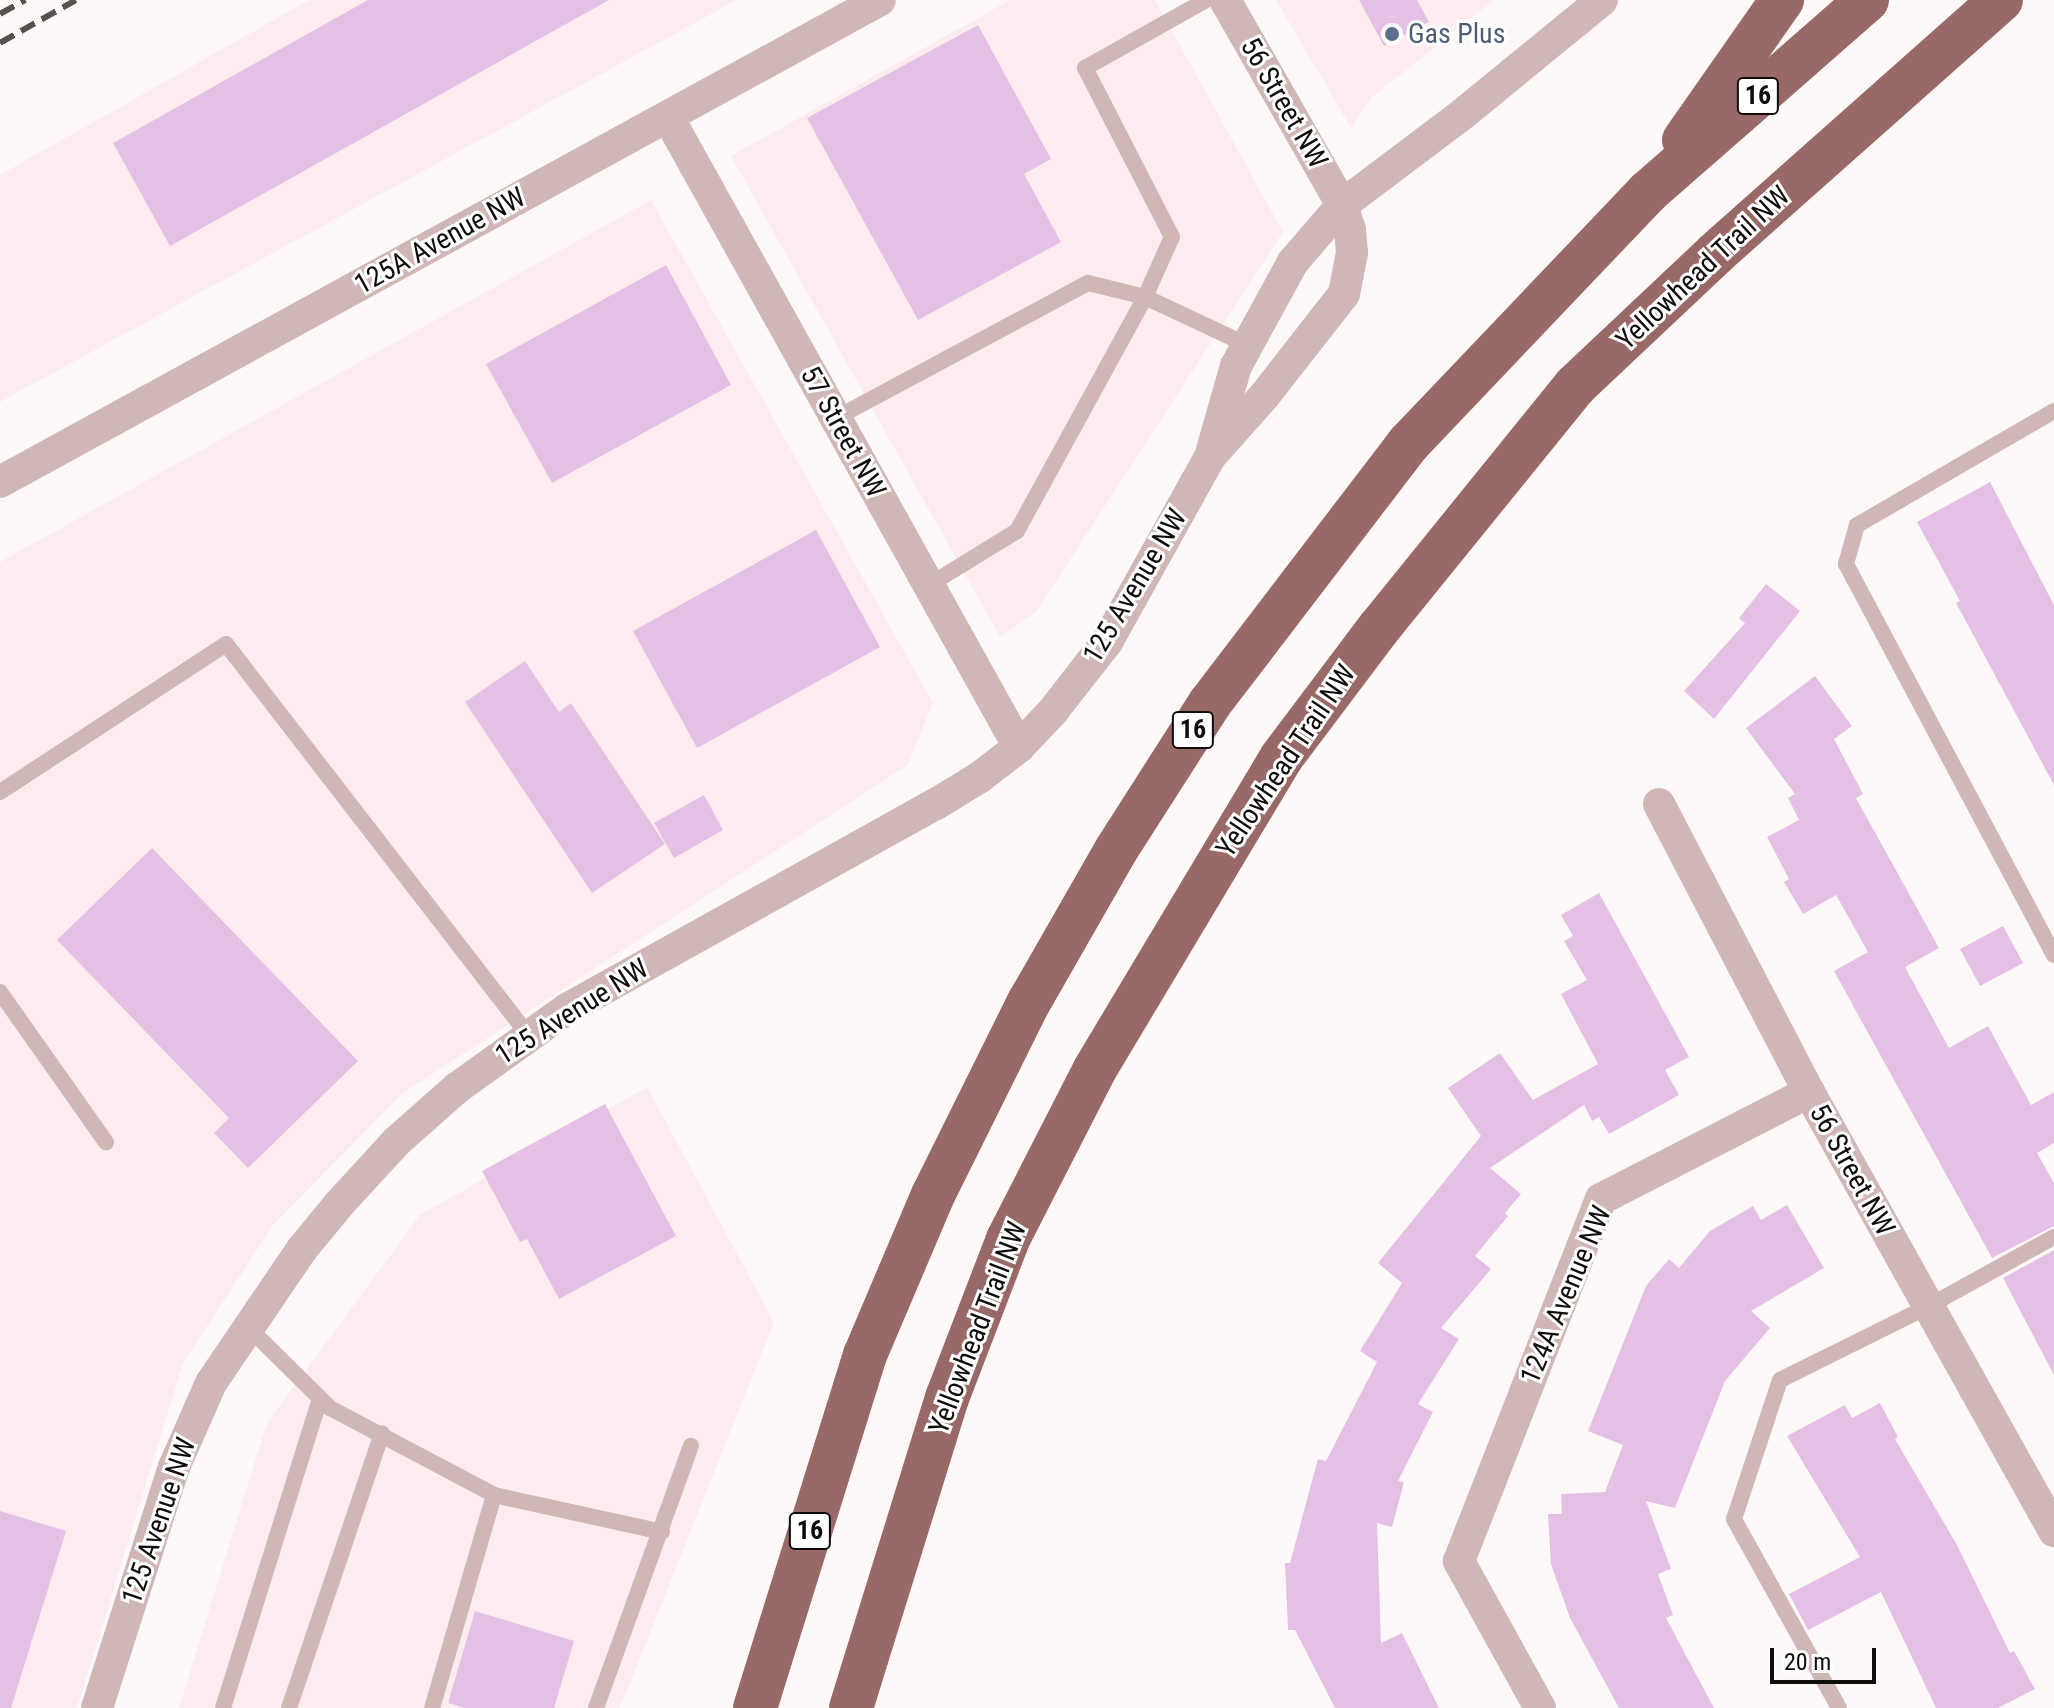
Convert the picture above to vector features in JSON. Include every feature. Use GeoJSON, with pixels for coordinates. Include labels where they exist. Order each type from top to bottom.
{"type":"FeatureCollection","features":[{"type":"Feature","properties":{"kind":"highway"},"geometry":{"type":"LineString","coordinates":[[1648,192],[1782,0]]}},
{"type":"Feature","properties":{"kind":"highway","name":"16"},"geometry":{"type":"LineString","coordinates":[[755,1708],[865,1355],[940,1181],[1029,1002],[1116,850],[1210,703],[1408,444],[1648,192],[1867,0]]}},
{"type":"Feature","properties":{"kind":"highway","name":"Yellowhead Trail NW"},"geometry":{"type":"LineString","coordinates":[[851,1708],[947,1398],[1008,1239],[1095,1069],[1281,758],[1379,628],[1575,386],[1716,253],[2001,0]]}},
{"type":"Feature","properties":{"kind":"street","name":"125A Avenue NW"},"geometry":{"type":"LineString","coordinates":[[0,482],[880,0]]}},
{"type":"Feature","properties":{"kind":"street","name":"56 Street NW"},"geometry":{"type":"LineString","coordinates":[[1225,0],[1342,205]]}},
{"type":"Feature","properties":{"kind":"street","name":"125 Avenue NW"},"geometry":{"type":"LineString","coordinates":[[1210,457],[1236,366],[1293,262],[1342,205],[1464,113],[1602,0]]}},
{"type":"Feature","properties":{"kind":"street","name":"57 Street NW"},"geometry":{"type":"LineString","coordinates":[[668,117],[1019,747]]}},
{"type":"Feature","properties":{"kind":"street","name":"125 Avenue NW"},"geometry":{"type":"LineString","coordinates":[[97,1708],[174,1467],[211,1383],[302,1249],[396,1142],[457,1088],[567,1009],[936,804],[980,777],[1019,747],[1053,711],[1107,642],[1210,457],[1265,395],[1344,294],[1352,253],[1342,205]]}},
{"type":"Feature","properties":{"kind":"street","name":"56 Street NW"},"geometry":{"type":"LineString","coordinates":[[1659,804],[1809,1092],[2054,1531]]}},
{"type":"Feature","properties":{"kind":"street","name":"124A Avenue NW"},"geometry":{"type":"LineString","coordinates":[[1540,1708],[1459,1561],[1601,1199],[1809,1092]]}},
{"type":"Feature","properties":{"kind":"lane"},"geometry":{"type":"LineString","coordinates":[[929,585],[1017,531],[1145,297],[1172,237],[1085,68],[1206,0]]}},
{"type":"Feature","properties":{"kind":"lane"},"geometry":{"type":"LineString","coordinates":[[836,418],[1088,283],[1145,297],[1247,345]]}},
{"type":"Feature","properties":{"kind":"lane"},"geometry":{"type":"LineString","coordinates":[[2054,411],[1857,525],[1846,564],[2054,955]]}},
{"type":"Feature","properties":{"kind":"lane"},"geometry":{"type":"LineString","coordinates":[[0,792],[226,644],[529,1036]]}},
{"type":"Feature","properties":{"kind":"lane"},"geometry":{"type":"LineString","coordinates":[[0,992],[106,1142]]}},
{"type":"Feature","properties":{"kind":"lane"},"geometry":{"type":"LineString","coordinates":[[1839,1708],[1734,1519],[1780,1380],[1927,1307],[2054,1237]]}},
{"type":"Feature","properties":{"kind":"lane"},"geometry":{"type":"LineString","coordinates":[[247,1326],[330,1408],[494,1495],[662,1532]]}},
{"type":"Feature","properties":{"kind":"lane"},"geometry":{"type":"LineString","coordinates":[[223,1708],[320,1399]]}},
{"type":"Feature","properties":{"kind":"lane"},"geometry":{"type":"LineString","coordinates":[[289,1708],[382,1433]]}},
{"type":"Feature","properties":{"kind":"lane"},"geometry":{"type":"LineString","coordinates":[[596,1708],[691,1446]]}},
{"type":"Feature","properties":{"kind":"lane"},"geometry":{"type":"LineString","coordinates":[[432,1708],[494,1495]]}},
{"type":"Feature","properties":{"kind":"shaded area"},"geometry":{"type":"Polygon","coordinates":[[[309,0],[737,0],[0,402],[0,175],[309,0]]]}},
{"type":"Feature","properties":{"kind":"shaded area"},"geometry":{"type":"Polygon","coordinates":[[[1010,0],[1155,0],[1283,232],[1036,612],[1000,637],[731,156],[1010,0]]]}},
{"type":"Feature","properties":{"kind":"shaded area"},"geometry":{"type":"Polygon","coordinates":[[[1276,0],[1494,0],[1371,98],[1351,128],[1276,0]]]}},
{"type":"Feature","properties":{"kind":"shaded area"},"geometry":{"type":"Polygon","coordinates":[[[651,200],[933,703],[908,765],[403,1093],[274,1224],[183,1363],[77,1708],[0,1708],[0,562],[651,200]]]}},
{"type":"Feature","properties":{"kind":"shaded area"},"geometry":{"type":"Polygon","coordinates":[[[647,1087],[774,1322],[620,1708],[179,1708],[267,1423],[420,1215],[647,1087]]]}},
{"type":"Feature","properties":{"kind":"building"},"geometry":{"type":"Polygon","coordinates":[[[368,0],[609,0],[170,246],[113,143],[368,0]]]}},
{"type":"Feature","properties":{"kind":"building","name":"Gas Plus"},"geometry":{"type":"Polygon","coordinates":[[[1359,0],[1417,0],[1429,22],[1384,46],[1359,0]]]}},
{"type":"Feature","properties":{"kind":"building"},"geometry":{"type":"Polygon","coordinates":[[[978,25],[1051,159],[1024,174],[1061,242],[918,320],[807,118],[978,25]]]}},
{"type":"Feature","properties":{"kind":"building"},"geometry":{"type":"Polygon","coordinates":[[[666,265],[731,385],[552,483],[486,364],[666,265]]]}},
{"type":"Feature","properties":{"kind":"building"},"geometry":{"type":"Polygon","coordinates":[[[1990,482],[2054,605],[2054,785],[1956,603],[1960,601],[1917,522],[1990,482]]]}},
{"type":"Feature","properties":{"kind":"building"},"geometry":{"type":"Polygon","coordinates":[[[816,530],[880,647],[697,748],[633,631],[816,530]]]}},
{"type":"Feature","properties":{"kind":"building"},"geometry":{"type":"Polygon","coordinates":[[[1766,584],[1800,611],[1714,719],[1684,691],[1745,623],[1739,618],[1766,584]]]}},
{"type":"Feature","properties":{"kind":"building"},"geometry":{"type":"Polygon","coordinates":[[[525,661],[559,712],[571,703],[665,844],[592,893],[465,702],[525,661]]]}},
{"type":"Feature","properties":{"kind":"building"},"geometry":{"type":"Polygon","coordinates":[[[1815,676],[1852,726],[1834,739],[1863,794],[1856,798],[1939,948],[1905,967],[1949,1048],[1988,1026],[2031,1105],[2054,1092],[2054,1143],[2037,1153],[2054,1183],[2054,1226],[1992,1258],[1834,971],[1868,952],[1836,895],[1803,914],[1784,882],[1789,879],[1767,837],[1799,820],[1788,798],[1795,794],[1746,728],[1815,676]]]}},
{"type":"Feature","properties":{"kind":"building"},"geometry":{"type":"Polygon","coordinates":[[[704,795],[723,830],[674,858],[654,823],[704,795]]]}},
{"type":"Feature","properties":{"kind":"building"},"geometry":{"type":"Polygon","coordinates":[[[152,848],[358,1061],[248,1168],[214,1133],[229,1118],[57,940],[152,848]]]}},
{"type":"Feature","properties":{"kind":"building"},"geometry":{"type":"Polygon","coordinates":[[[1599,893],[1689,1057],[1665,1070],[1679,1095],[1609,1134],[1599,1117],[1592,1121],[1584,1105],[1490,1168],[1521,1194],[1505,1213],[1508,1216],[1475,1256],[1491,1269],[1441,1328],[1459,1339],[1418,1404],[1433,1412],[1398,1481],[1404,1482],[1392,1527],[1377,1523],[1381,1643],[1402,1633],[1439,1708],[1335,1708],[1295,1630],[1288,1630],[1285,1563],[1290,1563],[1318,1459],[1326,1461],[1377,1362],[1360,1351],[1402,1283],[1378,1263],[1481,1136],[1448,1088],[1500,1053],[1533,1100],[1598,1064],[1561,994],[1587,980],[1564,941],[1573,936],[1561,915],[1599,893]]]}},
{"type":"Feature","properties":{"kind":"building"},"geometry":{"type":"Polygon","coordinates":[[[2003,926],[2023,963],[1980,986],[1960,949],[2003,926]]]}},
{"type":"Feature","properties":{"kind":"building"},"geometry":{"type":"Polygon","coordinates":[[[605,1104],[676,1236],[559,1299],[527,1239],[520,1242],[482,1171],[605,1104]]]}},
{"type":"Feature","properties":{"kind":"building"},"geometry":{"type":"Polygon","coordinates":[[[1787,1205],[1824,1268],[1751,1311],[1770,1328],[1725,1381],[1675,1508],[1646,1501],[1671,1569],[1658,1574],[1673,1615],[1666,1618],[1714,1708],[1619,1708],[1570,1618],[1551,1564],[1548,1514],[1562,1514],[1561,1494],[1605,1492],[1623,1445],[1588,1431],[1646,1286],[1669,1259],[1679,1268],[1710,1231],[1753,1206],[1761,1220],[1787,1205]]]}},
{"type":"Feature","properties":{"kind":"building"},"geometry":{"type":"Polygon","coordinates":[[[2054,1250],[2054,1375],[2003,1278],[2054,1250]]]}},
{"type":"Feature","properties":{"kind":"building"},"geometry":{"type":"Polygon","coordinates":[[[1880,1403],[1898,1437],[1895,1439],[1957,1545],[2010,1653],[2014,1651],[2035,1689],[1998,1708],[1936,1708],[1881,1592],[1808,1630],[1789,1594],[1860,1557],[1787,1436],[1845,1405],[1852,1418],[1880,1403]]]}},
{"type":"Feature","properties":{"kind":"building"},"geometry":{"type":"Polygon","coordinates":[[[0,1511],[66,1531],[11,1708],[0,1708],[0,1511]]]}},
{"type":"Feature","properties":{"kind":"building"},"geometry":{"type":"Polygon","coordinates":[[[475,1611],[574,1641],[554,1708],[465,1708],[448,1703],[475,1611]]]}},
{"type":"Feature","properties":{"kind":"railway"},"geometry":{"type":"LineString","coordinates":[[0,14],[25,0]]}},
{"type":"Feature","properties":{"kind":"railway"},"geometry":{"type":"LineString","coordinates":[[0,43],[76,0]]}},
{"type":"Feature","properties":{"kind":"place","name":"Gas Plus"},"geometry":{"type":"Point","coordinates":[1392,34]}}]}
